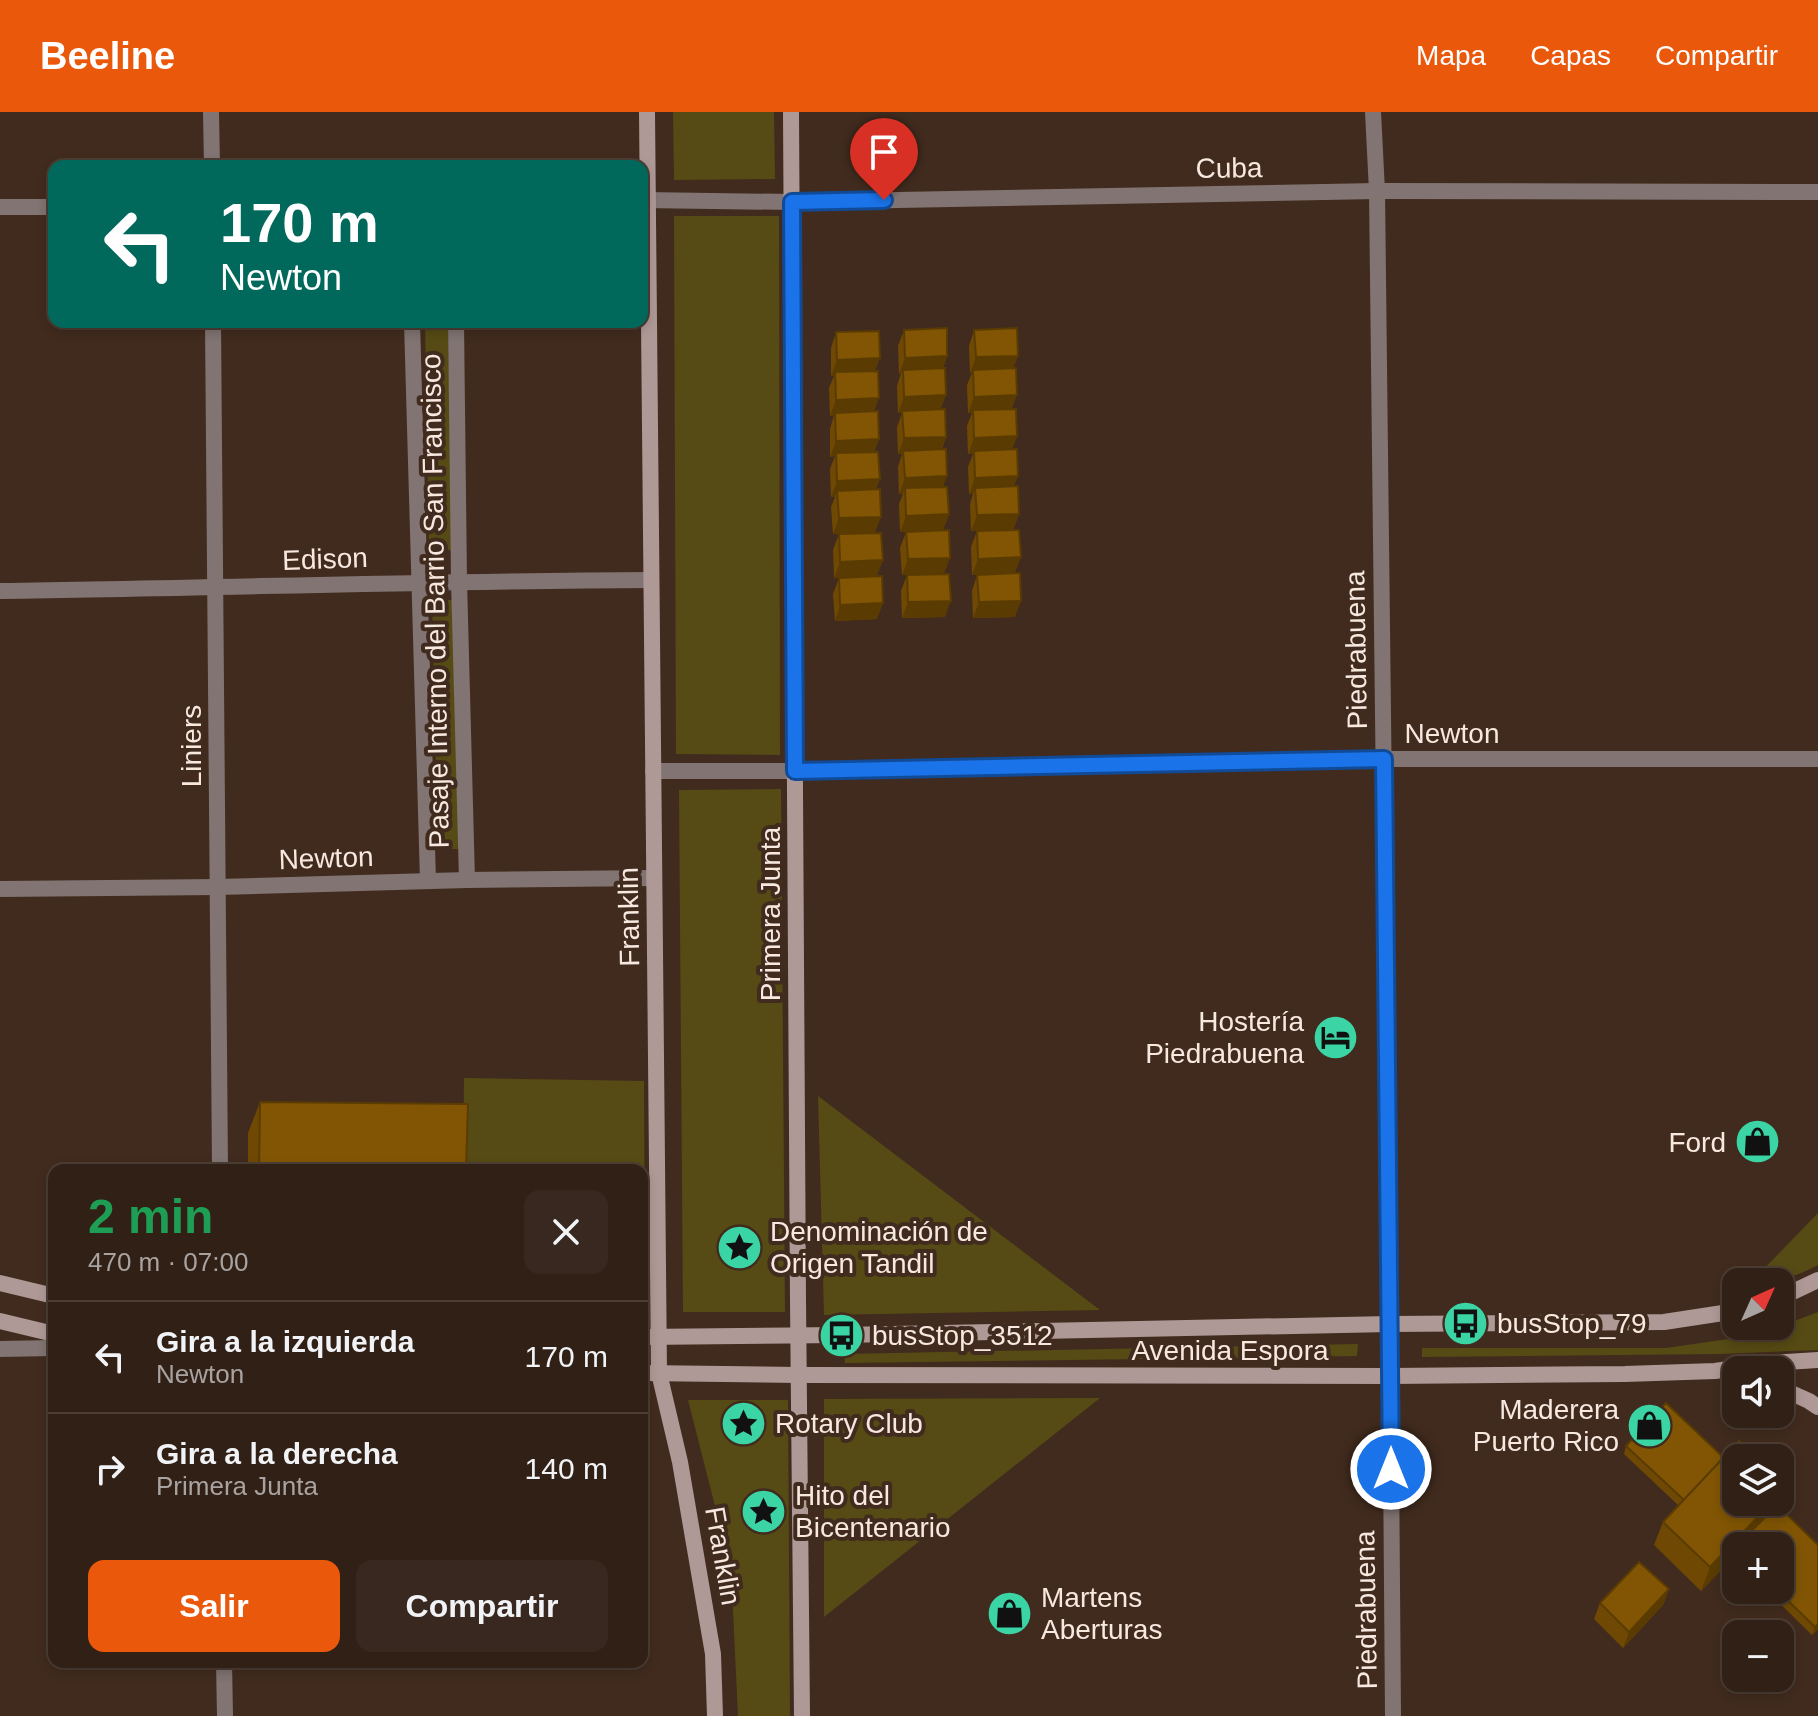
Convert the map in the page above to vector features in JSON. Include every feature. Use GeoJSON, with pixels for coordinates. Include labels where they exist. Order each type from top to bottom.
{"type":"FeatureCollection","features":[{"type":"Feature","properties":{"kind":"street"},"geometry":{"type":"LineString","coordinates":[[211,112],[212,160]]}},
{"type":"Feature","properties":{"kind":"street","name":"Franklin"},"geometry":{"type":"LineString","coordinates":[[646,160],[647,112]]}},
{"type":"Feature","properties":{"kind":"street","name":"Primera Junta"},"geometry":{"type":"LineString","coordinates":[[791,112],[802,1716]]}},
{"type":"Feature","properties":{"kind":"street","name":"Piedrabuena"},"geometry":{"type":"LineString","coordinates":[[1373,112],[1377,191],[1393,1716]]}},
{"type":"Feature","properties":{"kind":"street","name":"Cuba"},"geometry":{"type":"LineString","coordinates":[[648,200],[792,202],[1377,191],[1818,192]]}},
{"type":"Feature","properties":{"kind":"street"},"geometry":{"type":"LineString","coordinates":[[0,207],[48,207]]}},
{"type":"Feature","properties":{"kind":"street","name":"Liniers"},"geometry":{"type":"LineString","coordinates":[[213,328],[220,1164]]}},
{"type":"Feature","properties":{"kind":"street","name":"Pasaje Interno del Barrio San Francisco"},"geometry":{"type":"LineString","coordinates":[[412,328],[428,881]]}},
{"type":"Feature","properties":{"kind":"street","name":"Pasaje Interno del Barrio San Francisco"},"geometry":{"type":"LineString","coordinates":[[456,328],[467,880]]}},
{"type":"Feature","properties":{"kind":"street","name":"Franklin"},"geometry":{"type":"LineString","coordinates":[[647,328],[654,878],[651,1373],[680,1462],[713,1654],[715,1716]]}},
{"type":"Feature","properties":{"kind":"street","name":"Edison"},"geometry":{"type":"LineString","coordinates":[[0,591],[651,580]]}},
{"type":"Feature","properties":{"kind":"street","name":"Newton"},"geometry":{"type":"LineString","coordinates":[[653,771],[1384,759],[1818,759]]}},
{"type":"Feature","properties":{"kind":"street","name":"Newton"},"geometry":{"type":"LineString","coordinates":[[0,889],[654,878]]}},
{"type":"Feature","properties":{"kind":"street"},"geometry":{"type":"LineString","coordinates":[[1794,1291],[1818,1280]]}},
{"type":"Feature","properties":{"kind":"street"},"geometry":{"type":"LineString","coordinates":[[0,1283],[48,1295]]}},
{"type":"Feature","properties":{"kind":"street","name":"Avenida Espora"},"geometry":{"type":"LineString","coordinates":[[650,1337],[1664,1322],[1722,1313]]}},
{"type":"Feature","properties":{"kind":"street"},"geometry":{"type":"LineString","coordinates":[[0,1321],[48,1333]]}},
{"type":"Feature","properties":{"kind":"street"},"geometry":{"type":"LineString","coordinates":[[0,1349],[48,1348]]}},
{"type":"Feature","properties":{"kind":"street","name":"Avenida Espora"},"geometry":{"type":"LineString","coordinates":[[651,1373],[1390,1376],[1674,1373],[1818,1360]]}},
{"type":"Feature","properties":{"kind":"street"},"geometry":{"type":"LineString","coordinates":[[1674,1373],[1722,1378]]}},
{"type":"Feature","properties":{"kind":"street"},"geometry":{"type":"LineString","coordinates":[[1794,1394],[1818,1407]]}},
{"type":"Feature","properties":{"kind":"street"},"geometry":{"type":"LineString","coordinates":[[224,1668],[225,1716]]}},
{"type":"Feature","properties":{"kind":"shaded area"},"geometry":{"type":"Polygon","coordinates":[[[673,112],[774,112],[775,179],[674,180],[673,112]]]}},
{"type":"Feature","properties":{"kind":"shaded area"},"geometry":{"type":"Polygon","coordinates":[[[674,216],[779,216],[780,755],[676,754],[674,216]]]}},
{"type":"Feature","properties":{"kind":"shaded area"},"geometry":{"type":"Polygon","coordinates":[[[425,328],[448,328],[452,550],[429,550],[425,328]]]}},
{"type":"Feature","properties":{"kind":"shaded area"},"geometry":{"type":"Polygon","coordinates":[[[432,600],[454,600],[459,849],[438,849],[432,600]]]}},
{"type":"Feature","properties":{"kind":"shaded area"},"geometry":{"type":"Polygon","coordinates":[[[781,789],[785,1312],[683,1312],[679,790],[781,789]]]}},
{"type":"Feature","properties":{"kind":"shaded area"},"geometry":{"type":"Polygon","coordinates":[[[464,1078],[644,1081],[644,1164],[463,1164],[464,1078]]]}},
{"type":"Feature","properties":{"kind":"shaded area"},"geometry":{"type":"Polygon","coordinates":[[[818,1096],[1100,1310],[824,1315],[818,1096]]]}},
{"type":"Feature","properties":{"kind":"shaded area"},"geometry":{"type":"Polygon","coordinates":[[[1818,1213],[1818,1265],[1794,1276],[1794,1268],[1765,1268],[1818,1213]]]}},
{"type":"Feature","properties":{"kind":"shaded area"},"geometry":{"type":"Polygon","coordinates":[[[1818,1312],[1818,1350],[1422,1357],[1422,1348],[1666,1348],[1722,1340],[1794,1340],[1794,1321],[1818,1312]]]}},
{"type":"Feature","properties":{"kind":"shaded area"},"geometry":{"type":"Polygon","coordinates":[[[1358,1344],[1357,1356],[845,1363],[844,1354],[1358,1344]]]}},
{"type":"Feature","properties":{"kind":"shaded area"},"geometry":{"type":"Polygon","coordinates":[[[1100,1398],[824,1617],[824,1399],[1100,1398]]]}},
{"type":"Feature","properties":{"kind":"shaded area"},"geometry":{"type":"Polygon","coordinates":[[[688,1400],[788,1400],[790,1716],[738,1716],[731,1569],[688,1400]]]}},
{"type":"Feature","properties":{"kind":"building"},"geometry":{"type":"Polygon","coordinates":[[[947,328],[947,356],[905,358],[904,330],[947,328]]]}},
{"type":"Feature","properties":{"kind":"building"},"geometry":{"type":"Polygon","coordinates":[[[1017,328],[1018,356],[976,357],[974,330],[1017,328]]]}},
{"type":"Feature","properties":{"kind":"building"},"geometry":{"type":"Polygon","coordinates":[[[879,331],[880,358],[837,360],[836,332],[879,331]]]}},
{"type":"Feature","properties":{"kind":"building"},"geometry":{"type":"Polygon","coordinates":[[[945,368],[946,395],[904,397],[903,370],[945,368]]]}},
{"type":"Feature","properties":{"kind":"building"},"geometry":{"type":"Polygon","coordinates":[[[1016,368],[1017,395],[974,397],[973,370],[1016,368]]]}},
{"type":"Feature","properties":{"kind":"building"},"geometry":{"type":"Polygon","coordinates":[[[878,371],[879,398],[836,400],[835,372],[878,371]]]}},
{"type":"Feature","properties":{"kind":"building"},"geometry":{"type":"Polygon","coordinates":[[[945,409],[946,437],[904,438],[902,411],[945,409]]]}},
{"type":"Feature","properties":{"kind":"building"},"geometry":{"type":"Polygon","coordinates":[[[1016,409],[1017,436],[974,438],[973,410],[1016,409]]]}},
{"type":"Feature","properties":{"kind":"building"},"geometry":{"type":"Polygon","coordinates":[[[878,411],[879,439],[836,441],[835,413],[878,411]]]}},
{"type":"Feature","properties":{"kind":"building"},"geometry":{"type":"Polygon","coordinates":[[[946,449],[947,476],[905,478],[903,451],[946,449]]]}},
{"type":"Feature","properties":{"kind":"building"},"geometry":{"type":"Polygon","coordinates":[[[1017,449],[1018,476],[975,478],[974,451],[1017,449]]]}},
{"type":"Feature","properties":{"kind":"building"},"geometry":{"type":"Polygon","coordinates":[[[878,452],[880,479],[837,481],[836,453],[878,452]]]}},
{"type":"Feature","properties":{"kind":"building"},"geometry":{"type":"Polygon","coordinates":[[[1018,486],[1019,514],[977,515],[975,488],[1018,486]]]}},
{"type":"Feature","properties":{"kind":"building"},"geometry":{"type":"Polygon","coordinates":[[[947,487],[949,514],[906,516],[905,488],[947,487]]]}},
{"type":"Feature","properties":{"kind":"building"},"geometry":{"type":"Polygon","coordinates":[[[880,489],[881,517],[839,518],[837,491],[880,489]]]}},
{"type":"Feature","properties":{"kind":"building"},"geometry":{"type":"Polygon","coordinates":[[[949,530],[950,558],[908,559],[906,532],[949,530]]]}},
{"type":"Feature","properties":{"kind":"building"},"geometry":{"type":"Polygon","coordinates":[[[1019,530],[1021,557],[978,559],[977,531],[1019,530]]]}},
{"type":"Feature","properties":{"kind":"building"},"geometry":{"type":"Polygon","coordinates":[[[881,533],[883,560],[840,562],[839,534],[881,533]]]}},
{"type":"Feature","properties":{"kind":"building"},"geometry":{"type":"Polygon","coordinates":[[[1020,573],[1021,601],[979,602],[977,575],[1020,573]]]}},
{"type":"Feature","properties":{"kind":"building"},"geometry":{"type":"Polygon","coordinates":[[[949,574],[951,601],[908,602],[907,575],[949,574]]]}},
{"type":"Feature","properties":{"kind":"building"},"geometry":{"type":"Polygon","coordinates":[[[882,576],[883,603],[840,605],[839,578],[882,576]]]}},
{"type":"Feature","properties":{"kind":"building"},"geometry":{"type":"Polygon","coordinates":[[[260,1102],[468,1104],[466,1164],[259,1164],[260,1102]]]}},
{"type":"Feature","properties":{"kind":"building"},"geometry":{"type":"Polygon","coordinates":[[[1666,1403],[1722,1456],[1722,1460],[1684,1500],[1626,1446],[1666,1403]]]}},
{"type":"Feature","properties":{"kind":"building"},"geometry":{"type":"Polygon","coordinates":[[[1722,1459],[1722,1516],[1759,1516],[1743,1532],[1722,1532],[1722,1554],[1710,1567],[1663,1522],[1722,1459]]]}},
{"type":"Feature","properties":{"kind":"building"},"geometry":{"type":"Polygon","coordinates":[[[1766,1516],[1788,1516],[1818,1545],[1818,1624],[1815,1627],[1791,1604],[1794,1604],[1794,1532],[1751,1532],[1766,1516]]]}},
{"type":"Feature","properties":{"kind":"building"},"geometry":{"type":"Polygon","coordinates":[[[1639,1562],[1669,1589],[1629,1632],[1600,1603],[1639,1562]]]}},
{"type":"Feature","properties":{"kind":"place","name":"Hostería Piedrabuena"},"geometry":{"type":"Point","coordinates":[1335,1037]}},
{"type":"Feature","properties":{"kind":"place","name":"Ford"},"geometry":{"type":"Point","coordinates":[1757,1142]}},
{"type":"Feature","properties":{"kind":"place","name":"Denominación de Origen Tandil"},"geometry":{"type":"Point","coordinates":[739,1247]}},
{"type":"Feature","properties":{"kind":"place","name":"busStop_79"},"geometry":{"type":"Point","coordinates":[1466,1323]}},
{"type":"Feature","properties":{"kind":"place","name":"busStop_3512"},"geometry":{"type":"Point","coordinates":[841,1335]}},
{"type":"Feature","properties":{"kind":"place","name":"Rotary Club"},"geometry":{"type":"Point","coordinates":[744,1423]}},
{"type":"Feature","properties":{"kind":"place","name":"Maderera Puerto Rico"},"geometry":{"type":"Point","coordinates":[1650,1425]}},
{"type":"Feature","properties":{"kind":"place","name":"Hito del Bicentenario"},"geometry":{"type":"Point","coordinates":[764,1511]}},
{"type":"Feature","properties":{"kind":"place","name":"Martens Aberturas"},"geometry":{"type":"Point","coordinates":[1010,1613]}},
{"type":"Feature","properties":{"kind":"route"},"geometry":{"type":"LineString","coordinates":[[884,200],[792,202],[795,771],[1384,759],[1391,1469]]}}]}
